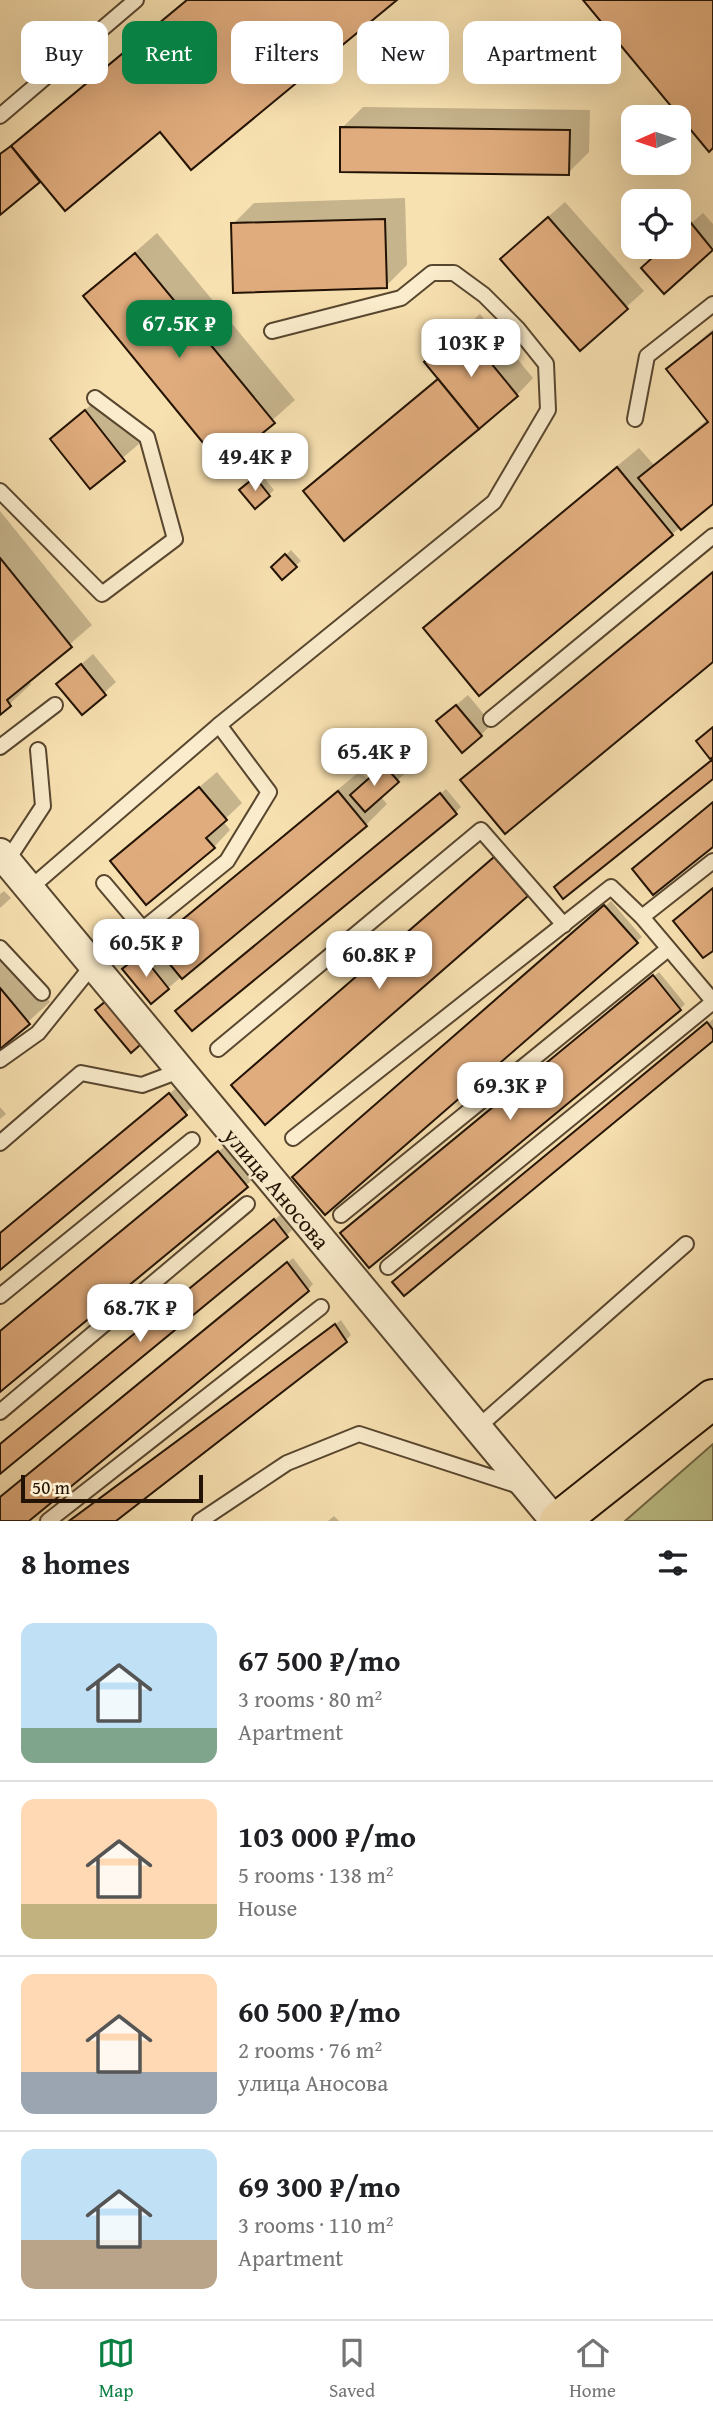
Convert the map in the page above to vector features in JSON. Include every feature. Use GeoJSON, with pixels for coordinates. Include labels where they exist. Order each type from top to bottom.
{"type":"FeatureCollection","features":[{"type":"Feature","properties":{"kind":"main road"},"geometry":{"type":"LineString","coordinates":[[557,1521],[713,1399]]}},
{"type":"Feature","properties":{"kind":"street","name":"улица Аносова"},"geometry":{"type":"LineString","coordinates":[[2,861],[557,1521]]}},
{"type":"Feature","properties":{"kind":"lane"},"geometry":{"type":"LineString","coordinates":[[0,116],[136,0]]}},
{"type":"Feature","properties":{"kind":"lane"},"geometry":{"type":"LineString","coordinates":[[28,890],[219,725],[494,502],[548,410],[547,364],[492,303],[454,273],[432,273],[401,298],[272,331]]}},
{"type":"Feature","properties":{"kind":"lane"},"geometry":{"type":"LineString","coordinates":[[635,419],[648,356],[713,304]]}},
{"type":"Feature","properties":{"kind":"lane"},"geometry":{"type":"LineString","coordinates":[[0,491],[102,594],[176,539],[147,437],[95,398]]}},
{"type":"Feature","properties":{"kind":"lane"},"geometry":{"type":"LineString","coordinates":[[491,719],[713,536]]}},
{"type":"Feature","properties":{"kind":"lane"},"geometry":{"type":"LineString","coordinates":[[0,747],[55,705]]}},
{"type":"Feature","properties":{"kind":"lane"},"geometry":{"type":"LineString","coordinates":[[104,883],[143,929],[227,860],[270,792],[219,725]]}},
{"type":"Feature","properties":{"kind":"lane"},"geometry":{"type":"LineString","coordinates":[[2,861],[43,806],[38,750]]}},
{"type":"Feature","properties":{"kind":"lane"},"geometry":{"type":"LineString","coordinates":[[218,1049],[481,830],[564,925]]}},
{"type":"Feature","properties":{"kind":"lane"},"geometry":{"type":"LineString","coordinates":[[642,917],[713,861]]}},
{"type":"Feature","properties":{"kind":"lane"},"geometry":{"type":"LineString","coordinates":[[293,1138],[611,887],[642,917],[711,994],[388,1266]]}},
{"type":"Feature","properties":{"kind":"lane"},"geometry":{"type":"LineString","coordinates":[[0,948],[42,993]]}},
{"type":"Feature","properties":{"kind":"lane"},"geometry":{"type":"LineString","coordinates":[[341,1214],[668,949]]}},
{"type":"Feature","properties":{"kind":"lane"},"geometry":{"type":"LineString","coordinates":[[0,1060],[38,1033],[92,966]]}},
{"type":"Feature","properties":{"kind":"lane"},"geometry":{"type":"LineString","coordinates":[[0,1143],[81,1073],[142,1084],[179,1071]]}},
{"type":"Feature","properties":{"kind":"lane"},"geometry":{"type":"LineString","coordinates":[[0,1296],[192,1140]]}},
{"type":"Feature","properties":{"kind":"lane"},"geometry":{"type":"LineString","coordinates":[[0,1412],[247,1204]]}},
{"type":"Feature","properties":{"kind":"lane"},"geometry":{"type":"LineString","coordinates":[[477,1428],[686,1244]]}},
{"type":"Feature","properties":{"kind":"lane"},"geometry":{"type":"LineString","coordinates":[[48,1521],[321,1307]]}},
{"type":"Feature","properties":{"kind":"lane"},"geometry":{"type":"LineString","coordinates":[[210,1518],[287,1463],[359,1434],[527,1488]]}},
{"type":"Feature","properties":{"kind":"green space"},"geometry":{"type":"Polygon","coordinates":[[[713,1444],[713,1521],[625,1521],[713,1444]]]}},
{"type":"Feature","properties":{"kind":"building"},"geometry":{"type":"Polygon","coordinates":[[[187,0],[397,0],[372,21],[357,21],[357,33],[343,45],[343,21],[231,21],[231,84],[295,84],[191,170],[160,132],[65,211],[11,146],[86,84],[108,84],[108,66],[122,54],[122,84],[217,84],[217,21],[162,21],[187,0]]]}},
{"type":"Feature","properties":{"kind":"building"},"geometry":{"type":"Polygon","coordinates":[[[583,0],[713,0],[713,148],[709,152],[691,130],[691,105],[670,105],[621,46],[621,21],[600,21],[583,0]]]}},
{"type":"Feature","properties":{"kind":"building"},"geometry":{"type":"Polygon","coordinates":[[[340,127],[570,130],[569,175],[340,172],[340,127]]]}},
{"type":"Feature","properties":{"kind":"building"},"geometry":{"type":"Polygon","coordinates":[[[11,146],[40,182],[0,215],[0,154],[11,146]]]}},
{"type":"Feature","properties":{"kind":"building"},"geometry":{"type":"Polygon","coordinates":[[[548,217],[628,309],[580,351],[500,259],[548,217]]]}},
{"type":"Feature","properties":{"kind":"building"},"geometry":{"type":"Polygon","coordinates":[[[385,219],[387,288],[233,293],[231,223],[385,219]]]}},
{"type":"Feature","properties":{"kind":"building"},"geometry":{"type":"Polygon","coordinates":[[[691,223],[713,250],[664,294],[641,268],[651,259],[691,259],[691,223]]]}},
{"type":"Feature","properties":{"kind":"building"},"geometry":{"type":"Polygon","coordinates":[[[135,253],[275,423],[222,466],[83,296],[135,253]]]}},
{"type":"Feature","properties":{"kind":"building"},"geometry":{"type":"Polygon","coordinates":[[[463,329],[518,396],[479,429],[424,362],[463,329]]]}},
{"type":"Feature","properties":{"kind":"building"},"geometry":{"type":"Polygon","coordinates":[[[713,332],[713,504],[681,530],[638,478],[708,422],[666,369],[713,332]]]}},
{"type":"Feature","properties":{"kind":"building"},"geometry":{"type":"Polygon","coordinates":[[[438,379],[479,429],[344,541],[303,491],[438,379]]]}},
{"type":"Feature","properties":{"kind":"building"},"geometry":{"type":"Polygon","coordinates":[[[85,410],[125,461],[90,489],[50,439],[85,410]]]}},
{"type":"Feature","properties":{"kind":"building"},"geometry":{"type":"Polygon","coordinates":[[[617,467],[673,535],[479,696],[423,628],[617,467]]]}},
{"type":"Feature","properties":{"kind":"building"},"geometry":{"type":"Polygon","coordinates":[[[255,477],[270,496],[255,509],[239,490],[255,477]]]}},
{"type":"Feature","properties":{"kind":"building"},"geometry":{"type":"Polygon","coordinates":[[[285,554],[297,567],[282,580],[271,567],[285,554]]]}},
{"type":"Feature","properties":{"kind":"building"},"geometry":{"type":"Polygon","coordinates":[[[0,558],[72,647],[7,700],[11,706],[0,715],[0,558]]]}},
{"type":"Feature","properties":{"kind":"building"},"geometry":{"type":"Polygon","coordinates":[[[713,572],[713,662],[505,834],[460,780],[713,572]]]}},
{"type":"Feature","properties":{"kind":"building"},"geometry":{"type":"Polygon","coordinates":[[[81,664],[106,695],[82,715],[56,684],[81,664]]]}},
{"type":"Feature","properties":{"kind":"building"},"geometry":{"type":"Polygon","coordinates":[[[456,705],[482,736],[462,753],[436,721],[456,705]]]}},
{"type":"Feature","properties":{"kind":"building"},"geometry":{"type":"Polygon","coordinates":[[[713,727],[713,757],[710,759],[696,741],[713,727]]]}},
{"type":"Feature","properties":{"kind":"building"},"geometry":{"type":"Polygon","coordinates":[[[713,759],[713,779],[563,899],[554,887],[713,759]]]}},
{"type":"Feature","properties":{"kind":"building"},"geometry":{"type":"Polygon","coordinates":[[[384,765],[399,782],[365,812],[350,795],[384,765]]]}},
{"type":"Feature","properties":{"kind":"building"},"geometry":{"type":"Polygon","coordinates":[[[199,787],[227,820],[206,838],[215,848],[146,905],[110,861],[199,787]]]}},
{"type":"Feature","properties":{"kind":"building"},"geometry":{"type":"Polygon","coordinates":[[[338,791],[367,826],[182,979],[153,944],[338,791]]]}},
{"type":"Feature","properties":{"kind":"building"},"geometry":{"type":"Polygon","coordinates":[[[440,793],[457,814],[192,1031],[175,1011],[440,793]]]}},
{"type":"Feature","properties":{"kind":"building"},"geometry":{"type":"Polygon","coordinates":[[[713,802],[713,847],[653,895],[632,869],[713,802]]]}},
{"type":"Feature","properties":{"kind":"building"},"geometry":{"type":"Polygon","coordinates":[[[494,857],[528,896],[265,1125],[231,1085],[494,857]]]}},
{"type":"Feature","properties":{"kind":"building"},"geometry":{"type":"Polygon","coordinates":[[[713,888],[713,951],[703,958],[673,921],[713,888]]]}},
{"type":"Feature","properties":{"kind":"building"},"geometry":{"type":"Polygon","coordinates":[[[604,905],[638,943],[325,1215],[292,1177],[604,905]]]}},
{"type":"Feature","properties":{"kind":"building"},"geometry":{"type":"Polygon","coordinates":[[[141,954],[169,989],[151,1004],[122,969],[141,954]]]}},
{"type":"Feature","properties":{"kind":"building"},"geometry":{"type":"Polygon","coordinates":[[[653,975],[681,1010],[369,1268],[340,1233],[653,975]]]}},
{"type":"Feature","properties":{"kind":"building"},"geometry":{"type":"Polygon","coordinates":[[[0,988],[30,1024],[0,1049],[0,988]]]}},
{"type":"Feature","properties":{"kind":"building"},"geometry":{"type":"Polygon","coordinates":[[[112,996],[148,1038],[131,1053],[95,1010],[112,996]]]}},
{"type":"Feature","properties":{"kind":"building"},"geometry":{"type":"Polygon","coordinates":[[[707,1022],[713,1030],[713,1041],[404,1296],[392,1282],[707,1022]]]}},
{"type":"Feature","properties":{"kind":"building"},"geometry":{"type":"Polygon","coordinates":[[[169,1093],[187,1115],[0,1270],[0,1233],[169,1093]]]}},
{"type":"Feature","properties":{"kind":"building"},"geometry":{"type":"Polygon","coordinates":[[[218,1151],[248,1187],[0,1392],[0,1331],[218,1151]]]}},
{"type":"Feature","properties":{"kind":"building"},"geometry":{"type":"Polygon","coordinates":[[[274,1219],[288,1237],[0,1474],[0,1444],[274,1219]]]}},
{"type":"Feature","properties":{"kind":"building"},"geometry":{"type":"Polygon","coordinates":[[[287,1262],[309,1291],[29,1521],[0,1521],[0,1497],[287,1262]]]}},
{"type":"Feature","properties":{"kind":"building"},"geometry":{"type":"Polygon","coordinates":[[[335,1324],[347,1342],[116,1521],[69,1521],[335,1324]]]}}]}
